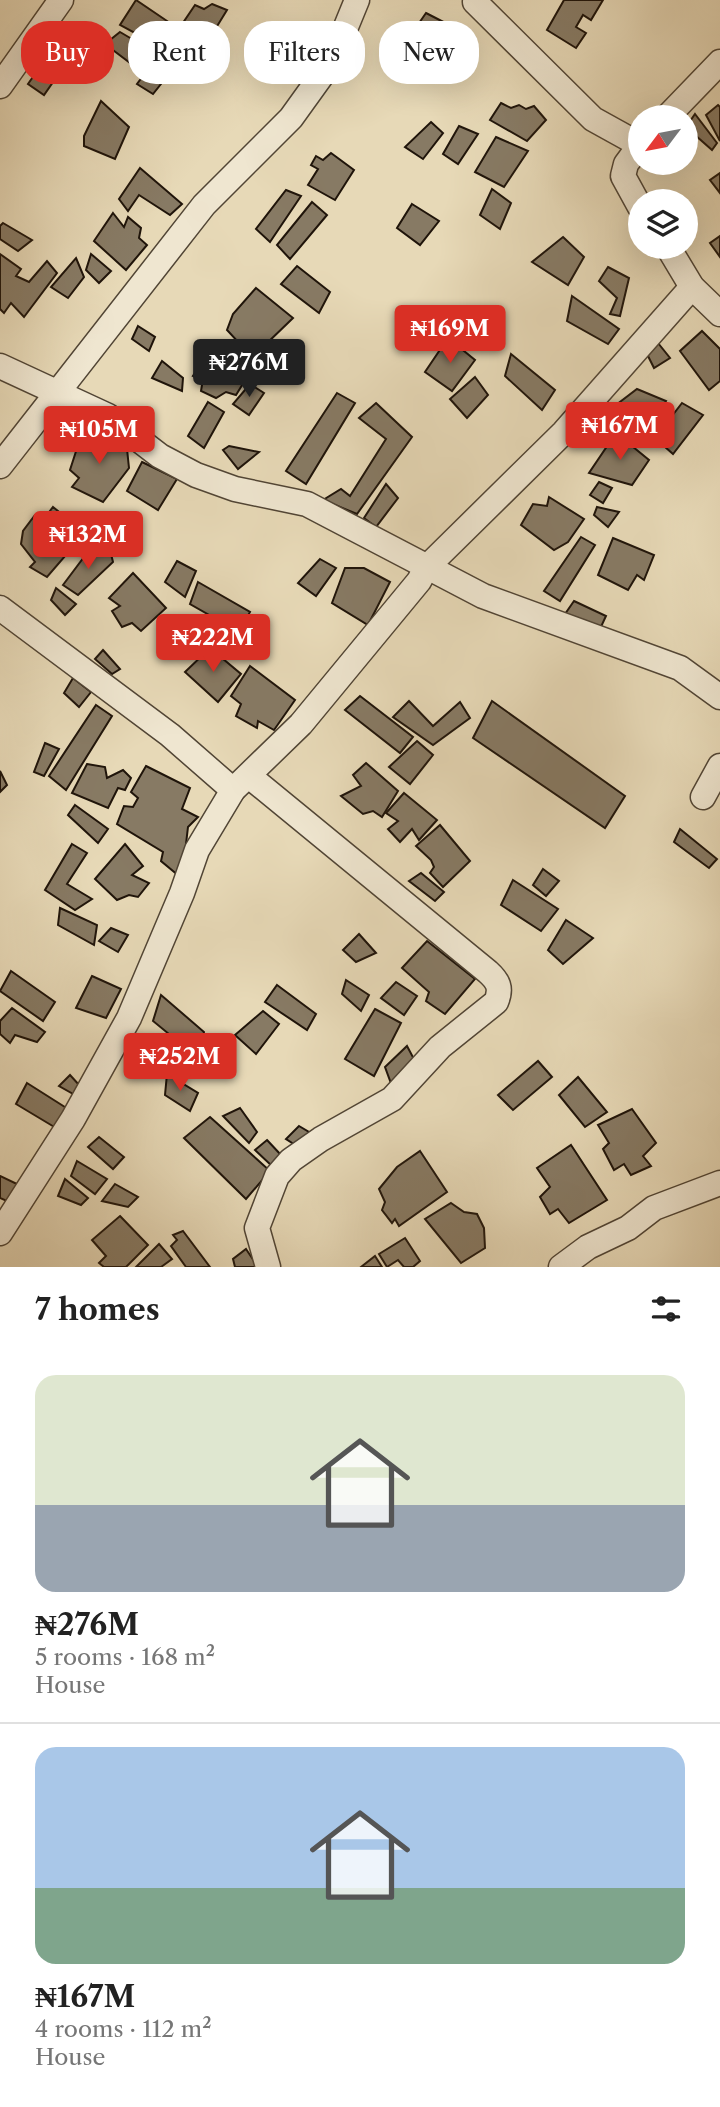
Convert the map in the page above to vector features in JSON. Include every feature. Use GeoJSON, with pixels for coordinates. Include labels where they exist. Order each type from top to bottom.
{"type":"FeatureCollection","features":[{"type":"Feature","properties":{"kind":"street"},"geometry":{"type":"LineString","coordinates":[[0,466],[204,205],[291,118],[332,61],[357,0]]}},
{"type":"Feature","properties":{"kind":"street"},"geometry":{"type":"LineString","coordinates":[[0,86],[58,1]]}},
{"type":"Feature","properties":{"kind":"street"},"geometry":{"type":"LineString","coordinates":[[475,2],[593,119],[628,138]]}},
{"type":"Feature","properties":{"kind":"street"},"geometry":{"type":"LineString","coordinates":[[679,105],[720,62]]}},
{"type":"Feature","properties":{"kind":"street"},"geometry":{"type":"LineString","coordinates":[[628,161],[623,176],[630,189]]}},
{"type":"Feature","properties":{"kind":"street"},"geometry":{"type":"LineString","coordinates":[[675,259],[692,287],[720,314]]}},
{"type":"Feature","properties":{"kind":"street"},"geometry":{"type":"LineString","coordinates":[[0,1233],[73,1119],[129,1018],[182,893],[197,850],[241,783],[301,724],[419,581],[426,568],[564,432],[692,287]]}},
{"type":"Feature","properties":{"kind":"street"},"geometry":{"type":"LineString","coordinates":[[0,366],[108,416],[160,456],[196,475],[235,489],[307,504],[483,596],[680,668],[720,697]]}},
{"type":"Feature","properties":{"kind":"street"},"geometry":{"type":"LineString","coordinates":[[0,608],[241,783],[496,979],[499,991],[496,1002],[440,1047],[392,1099],[321,1139],[291,1160],[276,1176],[257,1228],[268,1267]]}},
{"type":"Feature","properties":{"kind":"street"},"geometry":{"type":"LineString","coordinates":[[704,797],[720,766]]}},
{"type":"Feature","properties":{"kind":"street"},"geometry":{"type":"LineString","coordinates":[[561,1267],[588,1247],[628,1228],[654,1208],[720,1183]]}},
{"type":"Feature","properties":{"kind":"building"},"geometry":{"type":"Polygon","coordinates":[[[136,0],[167,21],[128,21],[128,29],[120,25],[136,0]]]}},
{"type":"Feature","properties":{"kind":"building"},"geometry":{"type":"Polygon","coordinates":[[[564,0],[603,0],[591,20],[583,15],[576,27],[586,33],[576,48],[547,30],[564,0]]]}},
{"type":"Feature","properties":{"kind":"building"},"geometry":{"type":"Polygon","coordinates":[[[212,4],[227,10],[220,21],[184,21],[195,5],[204,9],[212,4]]]}},
{"type":"Feature","properties":{"kind":"building"},"geometry":{"type":"Polygon","coordinates":[[[426,13],[442,21],[420,21],[426,13]]]}},
{"type":"Feature","properties":{"kind":"building"},"geometry":{"type":"Polygon","coordinates":[[[120,32],[128,37],[128,61],[114,51],[114,37],[120,32]]]}},
{"type":"Feature","properties":{"kind":"building"},"geometry":{"type":"Polygon","coordinates":[[[28,84],[52,84],[44,95],[28,84]]]}},
{"type":"Feature","properties":{"kind":"building"},"geometry":{"type":"Polygon","coordinates":[[[137,84],[161,84],[153,94],[137,84]]]}},
{"type":"Feature","properties":{"kind":"building"},"geometry":{"type":"Polygon","coordinates":[[[101,101],[129,127],[115,159],[84,146],[84,136],[101,101]]]}},
{"type":"Feature","properties":{"kind":"building"},"geometry":{"type":"Polygon","coordinates":[[[501,103],[511,108],[519,105],[526,109],[534,106],[546,120],[527,141],[490,120],[501,103]]]}},
{"type":"Feature","properties":{"kind":"building"},"geometry":{"type":"Polygon","coordinates":[[[718,105],[720,107],[720,141],[706,115],[718,105]]]}},
{"type":"Feature","properties":{"kind":"building"},"geometry":{"type":"Polygon","coordinates":[[[698,118],[717,143],[712,150],[698,138],[698,118]]]}},
{"type":"Feature","properties":{"kind":"building"},"geometry":{"type":"Polygon","coordinates":[[[431,122],[443,133],[423,159],[405,147],[431,122]]]}},
{"type":"Feature","properties":{"kind":"building"},"geometry":{"type":"Polygon","coordinates":[[[459,126],[478,134],[458,164],[443,154],[459,126]]]}},
{"type":"Feature","properties":{"kind":"building"},"geometry":{"type":"Polygon","coordinates":[[[496,137],[528,151],[504,187],[475,172],[496,137]]]}},
{"type":"Feature","properties":{"kind":"building"},"geometry":{"type":"Polygon","coordinates":[[[331,153],[354,170],[335,200],[308,185],[318,169],[311,165],[316,156],[323,160],[331,153]]]}},
{"type":"Feature","properties":{"kind":"building"},"geometry":{"type":"Polygon","coordinates":[[[140,168],[182,204],[170,215],[139,195],[128,211],[119,199],[140,168]]]}},
{"type":"Feature","properties":{"kind":"building"},"geometry":{"type":"Polygon","coordinates":[[[720,173],[720,193],[710,180],[720,173]]]}},
{"type":"Feature","properties":{"kind":"building"},"geometry":{"type":"Polygon","coordinates":[[[492,189],[511,203],[500,229],[480,215],[492,189]]]}},
{"type":"Feature","properties":{"kind":"building"},"geometry":{"type":"Polygon","coordinates":[[[286,190],[301,196],[270,242],[256,229],[286,190]]]}},
{"type":"Feature","properties":{"kind":"building"},"geometry":{"type":"Polygon","coordinates":[[[312,202],[327,215],[290,259],[277,245],[312,202]]]}},
{"type":"Feature","properties":{"kind":"building"},"geometry":{"type":"Polygon","coordinates":[[[412,204],[439,221],[420,245],[397,228],[412,204]]]}},
{"type":"Feature","properties":{"kind":"building"},"geometry":{"type":"Polygon","coordinates":[[[113,213],[124,227],[128,217],[141,228],[139,238],[147,245],[126,270],[94,241],[113,213]]]}},
{"type":"Feature","properties":{"kind":"building"},"geometry":{"type":"Polygon","coordinates":[[[3,223],[32,240],[18,251],[0,239],[0,226],[3,223]]]}},
{"type":"Feature","properties":{"kind":"building"},"geometry":{"type":"Polygon","coordinates":[[[720,236],[720,257],[710,243],[720,236]]]}},
{"type":"Feature","properties":{"kind":"building"},"geometry":{"type":"Polygon","coordinates":[[[563,237],[584,257],[568,285],[532,262],[563,237]]]}},
{"type":"Feature","properties":{"kind":"building"},"geometry":{"type":"Polygon","coordinates":[[[0,254],[21,269],[16,276],[29,282],[47,261],[57,273],[24,317],[11,303],[4,313],[0,309],[0,254]]]}},
{"type":"Feature","properties":{"kind":"building"},"geometry":{"type":"Polygon","coordinates":[[[91,254],[111,271],[99,283],[86,270],[91,254]]]}},
{"type":"Feature","properties":{"kind":"building"},"geometry":{"type":"Polygon","coordinates":[[[76,258],[84,277],[68,298],[51,287],[76,258]]]}},
{"type":"Feature","properties":{"kind":"building"},"geometry":{"type":"Polygon","coordinates":[[[297,266],[330,292],[319,313],[281,284],[297,266]]]}},
{"type":"Feature","properties":{"kind":"building"},"geometry":{"type":"Polygon","coordinates":[[[608,267],[629,278],[620,316],[610,314],[617,298],[599,281],[608,267]]]}},
{"type":"Feature","properties":{"kind":"building"},"geometry":{"type":"Polygon","coordinates":[[[256,288],[293,318],[264,346],[255,348],[239,343],[227,330],[233,314],[256,288]]]}},
{"type":"Feature","properties":{"kind":"building"},"geometry":{"type":"Polygon","coordinates":[[[572,296],[619,329],[608,344],[567,321],[572,296]]]}},
{"type":"Feature","properties":{"kind":"building"},"geometry":{"type":"Polygon","coordinates":[[[138,326],[155,337],[149,351],[132,339],[138,326]]]}},
{"type":"Feature","properties":{"kind":"building"},"geometry":{"type":"Polygon","coordinates":[[[702,331],[720,349],[720,381],[709,390],[680,351],[702,331]]]}},
{"type":"Feature","properties":{"kind":"building"},"geometry":{"type":"Polygon","coordinates":[[[448,338],[475,360],[452,391],[425,372],[448,338]]]}},
{"type":"Feature","properties":{"kind":"building"},"geometry":{"type":"Polygon","coordinates":[[[658,343],[670,358],[654,368],[646,352],[658,343]]]}},
{"type":"Feature","properties":{"kind":"building"},"geometry":{"type":"Polygon","coordinates":[[[226,345],[255,364],[236,395],[226,392],[216,398],[201,391],[203,379],[193,376],[208,352],[226,345]]]}},
{"type":"Feature","properties":{"kind":"building"},"geometry":{"type":"Polygon","coordinates":[[[511,354],[555,390],[542,410],[505,376],[511,354]]]}},
{"type":"Feature","properties":{"kind":"building"},"geometry":{"type":"Polygon","coordinates":[[[162,361],[183,378],[182,391],[152,378],[162,361]]]}},
{"type":"Feature","properties":{"kind":"building"},"geometry":{"type":"Polygon","coordinates":[[[475,377],[488,395],[467,418],[450,399],[475,377]]]}},
{"type":"Feature","properties":{"kind":"building"},"geometry":{"type":"Polygon","coordinates":[[[250,384],[264,393],[249,415],[233,404],[250,384]]]}},
{"type":"Feature","properties":{"kind":"building"},"geometry":{"type":"Polygon","coordinates":[[[637,389],[666,401],[648,433],[608,411],[637,389]]]}},
{"type":"Feature","properties":{"kind":"building"},"geometry":{"type":"Polygon","coordinates":[[[337,393],[355,403],[306,484],[286,471],[337,393]]]}},
{"type":"Feature","properties":{"kind":"building"},"geometry":{"type":"Polygon","coordinates":[[[208,402],[224,412],[204,448],[188,436],[208,402]]]}},
{"type":"Feature","properties":{"kind":"building"},"geometry":{"type":"Polygon","coordinates":[[[376,403],[412,437],[357,514],[323,500],[341,489],[350,496],[386,439],[359,418],[376,403]]]}},
{"type":"Feature","properties":{"kind":"building"},"geometry":{"type":"Polygon","coordinates":[[[682,403],[703,415],[673,454],[655,438],[682,403]]]}},
{"type":"Feature","properties":{"kind":"building"},"geometry":{"type":"Polygon","coordinates":[[[93,432],[127,449],[129,468],[103,502],[72,487],[79,478],[70,470],[79,442],[93,432]]]}},
{"type":"Feature","properties":{"kind":"building"},"geometry":{"type":"Polygon","coordinates":[[[616,433],[649,460],[632,485],[589,473],[616,433]]]}},
{"type":"Feature","properties":{"kind":"building"},"geometry":{"type":"Polygon","coordinates":[[[229,446],[259,452],[238,469],[223,450],[229,446]]]}},
{"type":"Feature","properties":{"kind":"building"},"geometry":{"type":"Polygon","coordinates":[[[142,462],[177,479],[158,510],[127,491],[142,462]]]}},
{"type":"Feature","properties":{"kind":"building"},"geometry":{"type":"Polygon","coordinates":[[[599,482],[612,488],[603,503],[590,495],[599,482]]]}},
{"type":"Feature","properties":{"kind":"building"},"geometry":{"type":"Polygon","coordinates":[[[386,484],[398,498],[376,527],[364,518],[386,484]]]}},
{"type":"Feature","properties":{"kind":"building"},"geometry":{"type":"Polygon","coordinates":[[[549,497],[584,519],[568,542],[554,550],[521,525],[533,504],[547,506],[549,497]]]}},
{"type":"Feature","properties":{"kind":"building"},"geometry":{"type":"Polygon","coordinates":[[[53,507],[85,533],[47,577],[30,567],[35,562],[21,544],[23,531],[35,515],[46,516],[53,507]]]}},
{"type":"Feature","properties":{"kind":"building"},"geometry":{"type":"Polygon","coordinates":[[[597,507],[619,512],[608,527],[594,515],[597,507]]]}},
{"type":"Feature","properties":{"kind":"building"},"geometry":{"type":"Polygon","coordinates":[[[581,537],[595,545],[560,601],[544,591],[581,537]]]}},
{"type":"Feature","properties":{"kind":"building"},"geometry":{"type":"Polygon","coordinates":[[[613,538],[654,555],[644,580],[637,575],[628,590],[598,575],[613,538]]]}},
{"type":"Feature","properties":{"kind":"building"},"geometry":{"type":"Polygon","coordinates":[[[87,553],[111,554],[113,562],[78,595],[63,585],[87,553]]]}},
{"type":"Feature","properties":{"kind":"building"},"geometry":{"type":"Polygon","coordinates":[[[320,559],[336,568],[316,596],[298,583],[320,559]]]}},
{"type":"Feature","properties":{"kind":"building"},"geometry":{"type":"Polygon","coordinates":[[[177,561],[196,571],[185,597],[165,582],[177,561]]]}},
{"type":"Feature","properties":{"kind":"building"},"geometry":{"type":"Polygon","coordinates":[[[345,568],[364,568],[390,582],[368,625],[332,603],[345,568]]]}},
{"type":"Feature","properties":{"kind":"building"},"geometry":{"type":"Polygon","coordinates":[[[133,573],[166,608],[141,631],[132,623],[122,627],[112,611],[120,606],[109,598],[133,573]]]}},
{"type":"Feature","properties":{"kind":"building"},"geometry":{"type":"Polygon","coordinates":[[[198,582],[250,612],[239,632],[190,604],[198,582]]]}},
{"type":"Feature","properties":{"kind":"building"},"geometry":{"type":"Polygon","coordinates":[[[56,588],[76,604],[65,615],[51,600],[56,588]]]}},
{"type":"Feature","properties":{"kind":"building"},"geometry":{"type":"Polygon","coordinates":[[[574,601],[606,616],[600,629],[565,614],[574,601]]]}},
{"type":"Feature","properties":{"kind":"building"},"geometry":{"type":"Polygon","coordinates":[[[210,648],[241,674],[218,702],[185,672],[210,648]]]}},
{"type":"Feature","properties":{"kind":"building"},"geometry":{"type":"Polygon","coordinates":[[[103,650],[120,669],[112,674],[95,659],[103,650]]]}},
{"type":"Feature","properties":{"kind":"building"},"geometry":{"type":"Polygon","coordinates":[[[250,666],[295,700],[274,730],[258,721],[257,728],[236,716],[241,704],[231,696],[250,666]]]}},
{"type":"Feature","properties":{"kind":"building"},"geometry":{"type":"Polygon","coordinates":[[[73,678],[91,692],[79,707],[64,693],[73,678]]]}},
{"type":"Feature","properties":{"kind":"building"},"geometry":{"type":"Polygon","coordinates":[[[360,696],[413,737],[400,753],[345,710],[360,696]]]}},
{"type":"Feature","properties":{"kind":"building"},"geometry":{"type":"Polygon","coordinates":[[[409,701],[433,726],[460,702],[470,718],[433,745],[393,717],[409,701]]]}},
{"type":"Feature","properties":{"kind":"building"},"geometry":{"type":"Polygon","coordinates":[[[492,701],[625,796],[605,828],[473,738],[492,701]]]}},
{"type":"Feature","properties":{"kind":"building"},"geometry":{"type":"Polygon","coordinates":[[[96,705],[112,716],[66,790],[49,776],[96,705]]]}},
{"type":"Feature","properties":{"kind":"building"},"geometry":{"type":"Polygon","coordinates":[[[417,741],[433,755],[410,784],[389,767],[417,741]]]}},
{"type":"Feature","properties":{"kind":"building"},"geometry":{"type":"Polygon","coordinates":[[[45,743],[59,749],[44,776],[34,772],[45,743]]]}},
{"type":"Feature","properties":{"kind":"building"},"geometry":{"type":"Polygon","coordinates":[[[366,763],[398,791],[382,817],[373,811],[363,814],[341,796],[361,786],[353,775],[366,763]]]}},
{"type":"Feature","properties":{"kind":"building"},"geometry":{"type":"Polygon","coordinates":[[[87,764],[105,767],[107,778],[123,770],[131,778],[125,790],[118,788],[108,808],[72,793],[87,764]]]}},
{"type":"Feature","properties":{"kind":"building"},"geometry":{"type":"Polygon","coordinates":[[[146,766],[190,788],[182,809],[198,817],[188,827],[186,844],[192,853],[179,876],[161,861],[163,852],[117,824],[124,806],[133,807],[138,798],[131,792],[146,766]]]}},
{"type":"Feature","properties":{"kind":"building"},"geometry":{"type":"Polygon","coordinates":[[[0,771],[7,785],[0,792],[0,771]]]}},
{"type":"Feature","properties":{"kind":"building"},"geometry":{"type":"Polygon","coordinates":[[[404,793],[437,820],[419,840],[412,829],[400,842],[388,829],[398,821],[386,813],[404,793]]]}},
{"type":"Feature","properties":{"kind":"building"},"geometry":{"type":"Polygon","coordinates":[[[75,805],[108,829],[98,843],[68,815],[75,805]]]}},
{"type":"Feature","properties":{"kind":"building"},"geometry":{"type":"Polygon","coordinates":[[[440,825],[470,861],[443,887],[430,873],[434,867],[431,860],[416,846],[440,825]]]}},
{"type":"Feature","properties":{"kind":"building"},"geometry":{"type":"Polygon","coordinates":[[[680,829],[717,859],[709,868],[674,842],[680,829]]]}},
{"type":"Feature","properties":{"kind":"building"},"geometry":{"type":"Polygon","coordinates":[[[72,844],[87,853],[67,884],[92,899],[75,910],[45,890],[72,844]]]}},
{"type":"Feature","properties":{"kind":"building"},"geometry":{"type":"Polygon","coordinates":[[[125,844],[143,866],[132,875],[149,883],[138,897],[129,895],[117,900],[95,879],[125,844]]]}},
{"type":"Feature","properties":{"kind":"building"},"geometry":{"type":"Polygon","coordinates":[[[543,869],[559,881],[546,896],[533,885],[543,869]]]}},
{"type":"Feature","properties":{"kind":"building"},"geometry":{"type":"Polygon","coordinates":[[[421,873],[444,892],[435,901],[409,881],[421,873]]]}},
{"type":"Feature","properties":{"kind":"building"},"geometry":{"type":"Polygon","coordinates":[[[513,880],[558,909],[541,931],[501,905],[513,880]]]}},
{"type":"Feature","properties":{"kind":"building"},"geometry":{"type":"Polygon","coordinates":[[[60,908],[97,925],[94,945],[58,925],[60,908]]]}},
{"type":"Feature","properties":{"kind":"building"},"geometry":{"type":"Polygon","coordinates":[[[566,920],[593,938],[563,964],[548,950],[566,920]]]}},
{"type":"Feature","properties":{"kind":"building"},"geometry":{"type":"Polygon","coordinates":[[[111,928],[128,935],[118,952],[99,941],[111,928]]]}},
{"type":"Feature","properties":{"kind":"building"},"geometry":{"type":"Polygon","coordinates":[[[359,934],[376,953],[356,962],[343,950],[359,934]]]}},
{"type":"Feature","properties":{"kind":"building"},"geometry":{"type":"Polygon","coordinates":[[[427,941],[475,979],[445,1014],[426,1001],[429,992],[402,968],[427,941]]]}},
{"type":"Feature","properties":{"kind":"building"},"geometry":{"type":"Polygon","coordinates":[[[11,971],[55,1002],[43,1021],[0,991],[11,971]]]}},
{"type":"Feature","properties":{"kind":"building"},"geometry":{"type":"Polygon","coordinates":[[[92,976],[121,989],[106,1018],[76,1008],[92,976]]]}},
{"type":"Feature","properties":{"kind":"building"},"geometry":{"type":"Polygon","coordinates":[[[346,980],[369,995],[361,1011],[342,994],[346,980]]]}},
{"type":"Feature","properties":{"kind":"building"},"geometry":{"type":"Polygon","coordinates":[[[396,982],[417,996],[404,1015],[381,998],[396,982]]]}},
{"type":"Feature","properties":{"kind":"building"},"geometry":{"type":"Polygon","coordinates":[[[277,985],[316,1014],[307,1030],[265,1002],[277,985]]]}},
{"type":"Feature","properties":{"kind":"building"},"geometry":{"type":"Polygon","coordinates":[[[161,995],[204,1032],[197,1057],[153,1021],[161,995]]]}},
{"type":"Feature","properties":{"kind":"building"},"geometry":{"type":"Polygon","coordinates":[[[12,1008],[45,1032],[37,1042],[15,1035],[10,1043],[0,1034],[0,1021],[12,1008]]]}},
{"type":"Feature","properties":{"kind":"building"},"geometry":{"type":"Polygon","coordinates":[[[375,1009],[401,1023],[374,1076],[345,1059],[375,1009]]]}},
{"type":"Feature","properties":{"kind":"building"},"geometry":{"type":"Polygon","coordinates":[[[263,1011],[279,1024],[256,1054],[235,1035],[263,1011]]]}},
{"type":"Feature","properties":{"kind":"building"},"geometry":{"type":"Polygon","coordinates":[[[407,1046],[415,1061],[392,1086],[385,1067],[407,1046]]]}},
{"type":"Feature","properties":{"kind":"building"},"geometry":{"type":"Polygon","coordinates":[[[538,1061],[552,1077],[513,1110],[498,1095],[538,1061]]]}},
{"type":"Feature","properties":{"kind":"building"},"geometry":{"type":"Polygon","coordinates":[[[167,1074],[198,1093],[190,1111],[165,1095],[167,1074]]]}},
{"type":"Feature","properties":{"kind":"building"},"geometry":{"type":"Polygon","coordinates":[[[70,1075],[81,1087],[75,1095],[59,1086],[70,1075]]]}},
{"type":"Feature","properties":{"kind":"building"},"geometry":{"type":"Polygon","coordinates":[[[578,1077],[607,1112],[585,1127],[559,1095],[578,1077]]]}},
{"type":"Feature","properties":{"kind":"building"},"geometry":{"type":"Polygon","coordinates":[[[27,1083],[68,1109],[56,1128],[16,1104],[27,1083]]]}},
{"type":"Feature","properties":{"kind":"building"},"geometry":{"type":"Polygon","coordinates":[[[240,1108],[257,1132],[249,1143],[223,1116],[240,1108]]]}},
{"type":"Feature","properties":{"kind":"building"},"geometry":{"type":"Polygon","coordinates":[[[632,1109],[656,1143],[643,1156],[651,1166],[631,1175],[624,1164],[614,1170],[603,1149],[609,1143],[598,1125],[632,1109]]]}},
{"type":"Feature","properties":{"kind":"building"},"geometry":{"type":"Polygon","coordinates":[[[210,1117],[270,1171],[246,1199],[184,1138],[210,1117]]]}},
{"type":"Feature","properties":{"kind":"building"},"geometry":{"type":"Polygon","coordinates":[[[299,1126],[314,1135],[300,1148],[286,1139],[299,1126]]]}},
{"type":"Feature","properties":{"kind":"building"},"geometry":{"type":"Polygon","coordinates":[[[99,1137],[124,1157],[113,1169],[88,1147],[99,1137]]]}},
{"type":"Feature","properties":{"kind":"building"},"geometry":{"type":"Polygon","coordinates":[[[267,1140],[281,1155],[274,1168],[255,1150],[267,1140]]]}},
{"type":"Feature","properties":{"kind":"building"},"geometry":{"type":"Polygon","coordinates":[[[571,1145],[607,1200],[569,1223],[558,1209],[550,1214],[540,1197],[550,1187],[537,1168],[571,1145]]]}},
{"type":"Feature","properties":{"kind":"building"},"geometry":{"type":"Polygon","coordinates":[[[420,1151],[447,1192],[399,1226],[395,1219],[392,1223],[382,1210],[385,1202],[379,1189],[397,1167],[420,1151]]]}},
{"type":"Feature","properties":{"kind":"building"},"geometry":{"type":"Polygon","coordinates":[[[77,1161],[107,1179],[95,1194],[71,1176],[77,1161]]]}},
{"type":"Feature","properties":{"kind":"building"},"geometry":{"type":"Polygon","coordinates":[[[0,1176],[17,1184],[9,1202],[0,1198],[0,1176]]]}},
{"type":"Feature","properties":{"kind":"building"},"geometry":{"type":"Polygon","coordinates":[[[65,1179],[88,1198],[81,1205],[58,1196],[65,1179]]]}},
{"type":"Feature","properties":{"kind":"building"},"geometry":{"type":"Polygon","coordinates":[[[115,1184],[138,1197],[128,1207],[102,1201],[115,1184]]]}},
{"type":"Feature","properties":{"kind":"building"},"geometry":{"type":"Polygon","coordinates":[[[451,1203],[464,1212],[477,1214],[484,1228],[485,1248],[461,1263],[425,1219],[451,1203]]]}},
{"type":"Feature","properties":{"kind":"building"},"geometry":{"type":"Polygon","coordinates":[[[120,1216],[148,1245],[126,1267],[104,1267],[99,1263],[106,1256],[92,1240],[120,1216]]]}},
{"type":"Feature","properties":{"kind":"building"},"geometry":{"type":"Polygon","coordinates":[[[183,1231],[210,1267],[186,1267],[171,1246],[177,1240],[173,1235],[183,1231]]]}},
{"type":"Feature","properties":{"kind":"building"},"geometry":{"type":"Polygon","coordinates":[[[405,1238],[420,1261],[413,1267],[404,1267],[398,1260],[387,1267],[379,1254],[405,1238]]]}},
{"type":"Feature","properties":{"kind":"building"},"geometry":{"type":"Polygon","coordinates":[[[159,1244],[172,1259],[161,1267],[136,1267],[159,1244]]]}},
{"type":"Feature","properties":{"kind":"building"},"geometry":{"type":"Polygon","coordinates":[[[246,1249],[258,1267],[235,1267],[233,1259],[246,1249]]]}},
{"type":"Feature","properties":{"kind":"building"},"geometry":{"type":"Polygon","coordinates":[[[375,1256],[382,1267],[361,1267],[375,1256]]]}}]}
